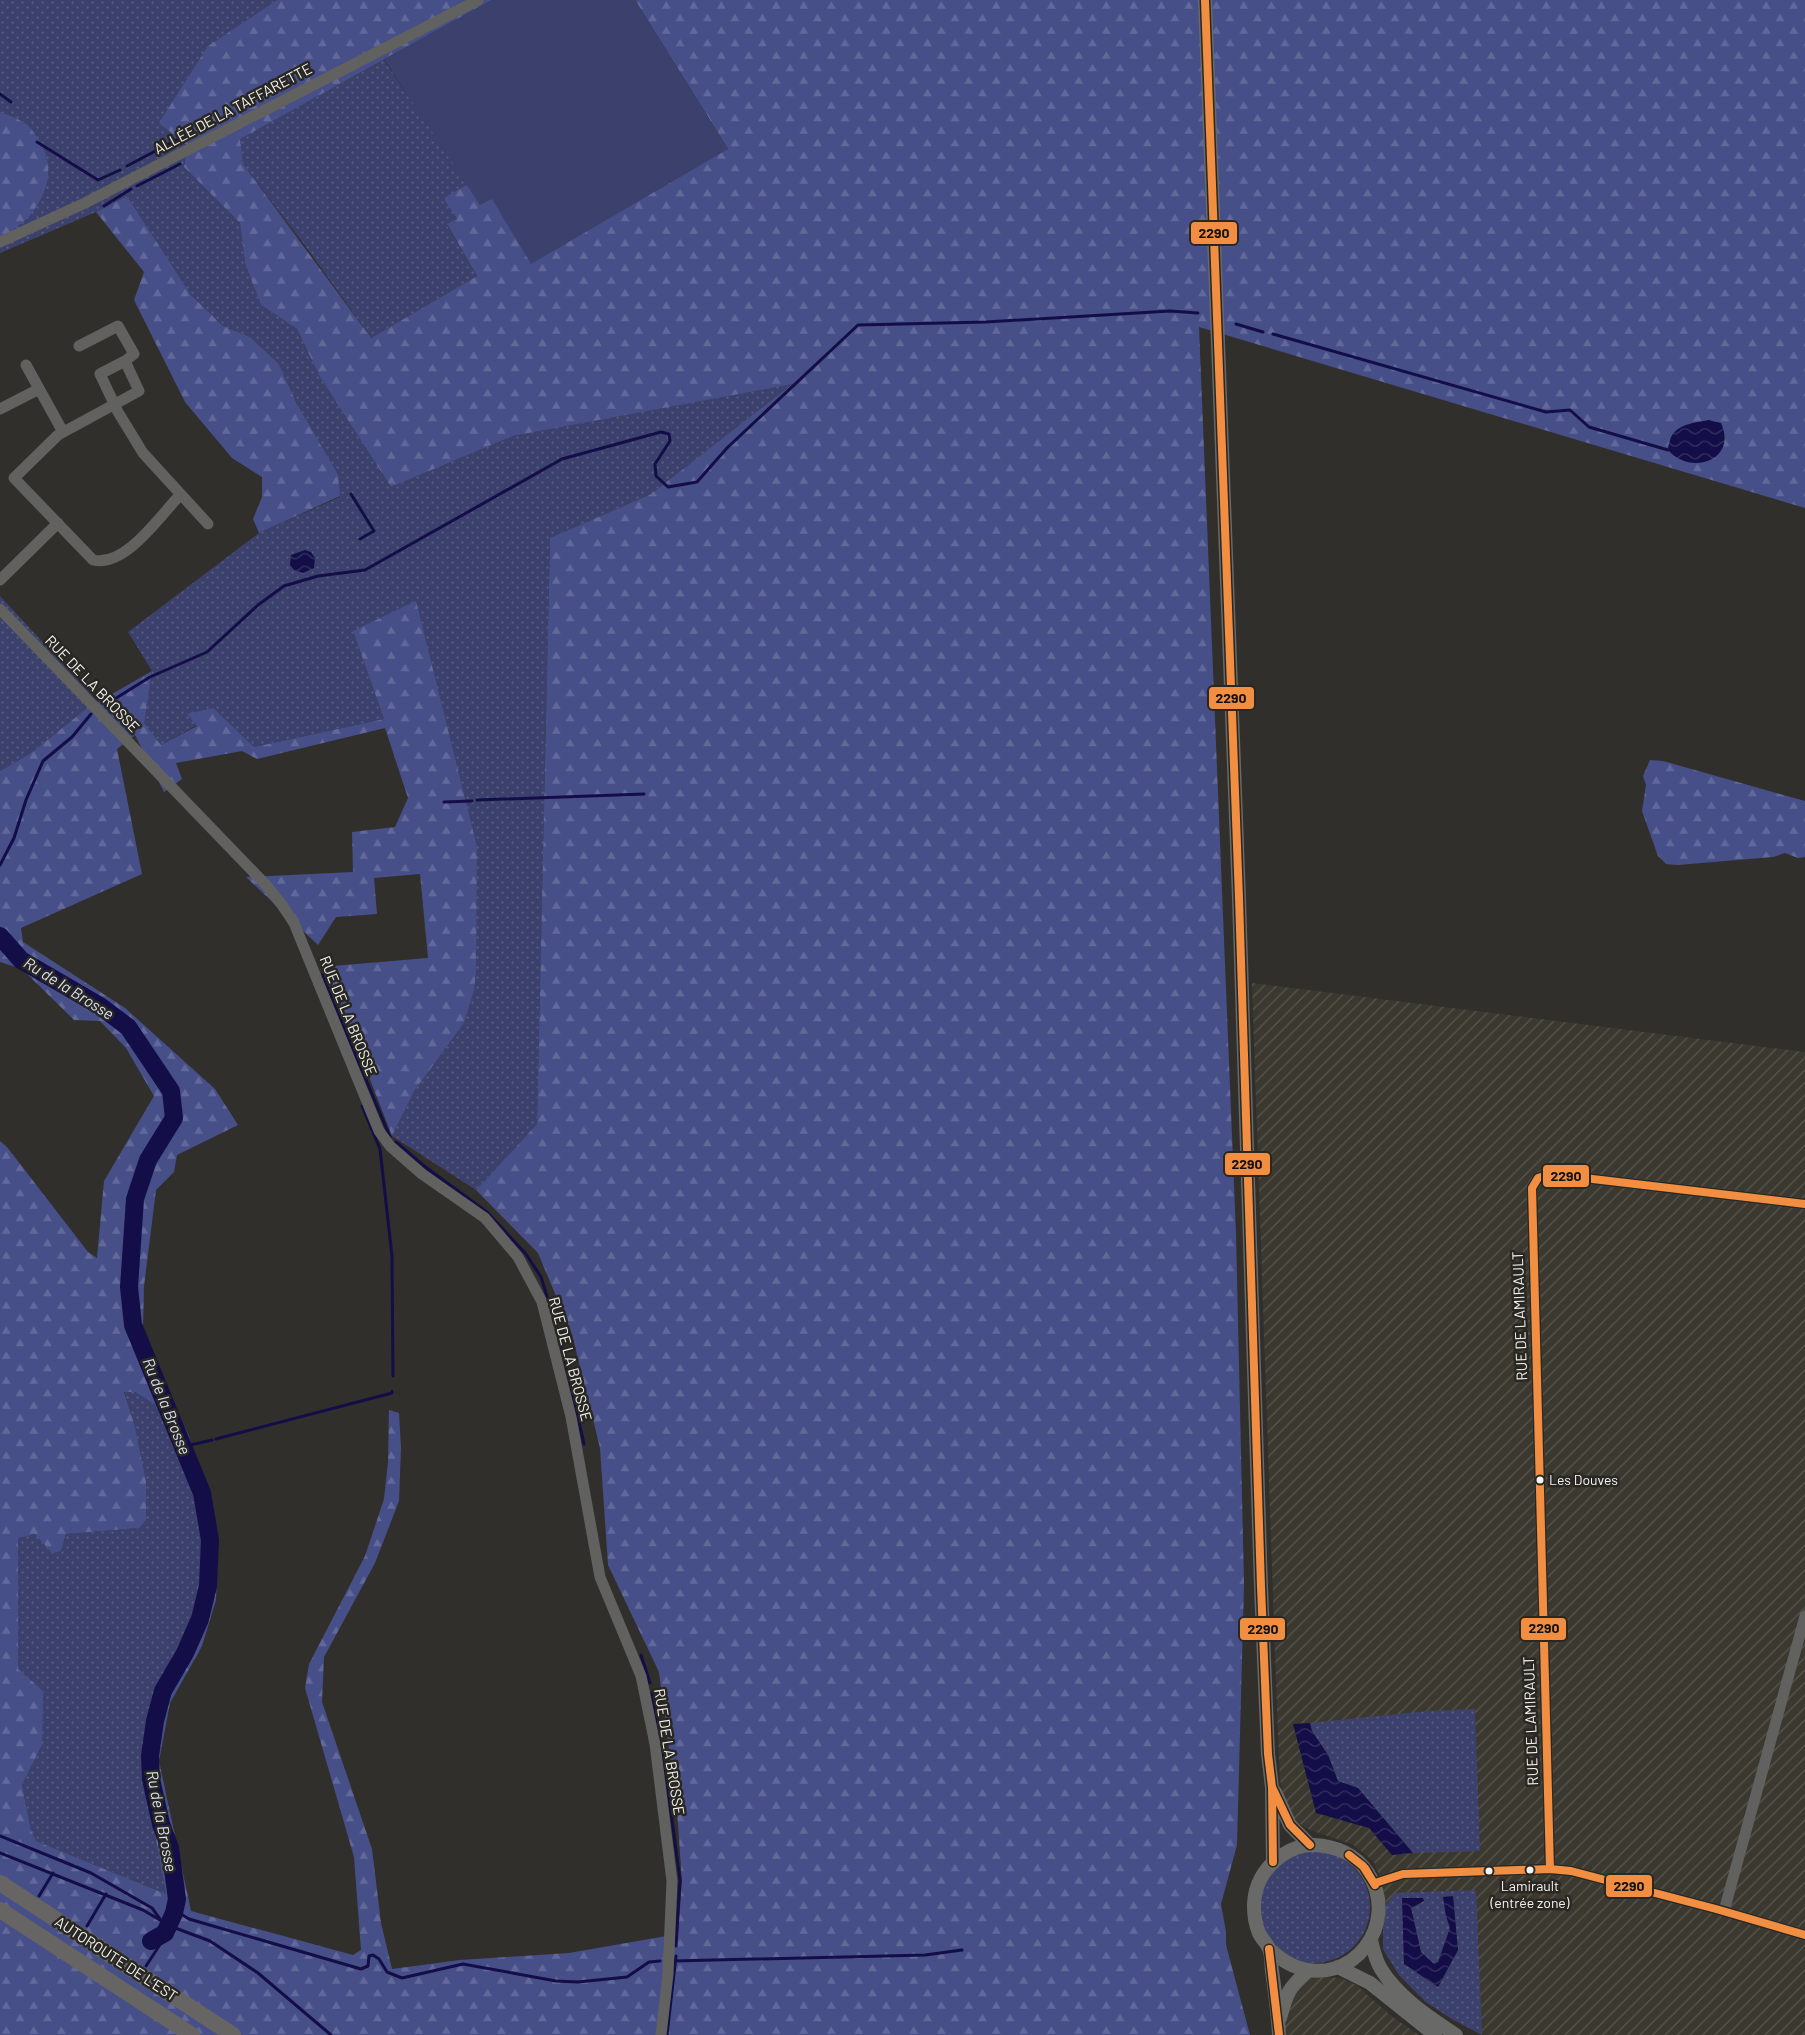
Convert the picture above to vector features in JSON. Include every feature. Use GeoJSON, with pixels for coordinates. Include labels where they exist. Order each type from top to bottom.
{"type":"FeatureCollection","features":[{"type":"Feature","properties":{"kind":"highway","name":"AUTOROUTE DE L’EST"},"geometry":{"type":"LineString","coordinates":[[0,1883],[233,2035]]}},
{"type":"Feature","properties":{"kind":"highway","name":"AUTOROUTE DE L’EST"},"geometry":{"type":"LineString","coordinates":[[0,1910],[192,2035]]}},
{"type":"Feature","properties":{"kind":"main road"},"geometry":{"type":"LineString","coordinates":[[1205,0],[1239,908],[1261,1577],[1268,1754],[1272,1787],[1273,1862]]}},
{"type":"Feature","properties":{"kind":"main road"},"geometry":{"type":"LineString","coordinates":[[1272,1787],[1290,1825],[1310,1845]]}},
{"type":"Feature","properties":{"kind":"main road"},"geometry":{"type":"LineString","coordinates":[[1310,1845],[1330,1846],[1349,1854],[1364,1866],[1375,1883],[1380,1906],[1376,1929],[1371,1940],[1357,1956],[1338,1967],[1324,1970],[1309,1970],[1288,1963],[1270,1949],[1259,1933],[1254,1914],[1255,1896],[1258,1886],[1261,1878],[1273,1862],[1290,1850],[1310,1845]]}},
{"type":"Feature","properties":{"kind":"main road"},"geometry":{"type":"LineString","coordinates":[[1371,1940],[1380,1968],[1396,1988],[1416,2006],[1456,2035]]}},
{"type":"Feature","properties":{"kind":"main road"},"geometry":{"type":"LineString","coordinates":[[1270,1949],[1278,2029]]}},
{"type":"Feature","properties":{"kind":"main road"},"geometry":{"type":"LineString","coordinates":[[1338,1967],[1370,1983],[1435,2035]]}},
{"type":"Feature","properties":{"kind":"main road"},"geometry":{"type":"LineString","coordinates":[[1278,2029],[1287,1994],[1293,1984],[1309,1970]]}},
{"type":"Feature","properties":{"kind":"street","name":"ALLÉE DE LA TAFFARETTE"},"geometry":{"type":"LineString","coordinates":[[0,242],[85,203],[478,0]]}},
{"type":"Feature","properties":{"kind":"street"},"geometry":{"type":"LineString","coordinates":[[79,346],[118,326],[134,354],[100,374],[114,405],[143,453],[208,524]]}},
{"type":"Feature","properties":{"kind":"street"},"geometry":{"type":"LineString","coordinates":[[125,361],[139,391],[64,432],[14,478],[93,560],[102,562],[110,560],[130,549],[180,495]]}},
{"type":"Feature","properties":{"kind":"street"},"geometry":{"type":"LineString","coordinates":[[26,365],[64,432]]}},
{"type":"Feature","properties":{"kind":"street"},"geometry":{"type":"LineString","coordinates":[[0,409],[39,389]]}},
{"type":"Feature","properties":{"kind":"street"},"geometry":{"type":"LineString","coordinates":[[0,580],[58,523]]}},
{"type":"Feature","properties":{"kind":"street","name":"RUE DE LA BROSSE"},"geometry":{"type":"LineString","coordinates":[[0,609],[266,885],[282,905],[294,923],[379,1131],[390,1146],[422,1174],[484,1218],[518,1257],[542,1302],[571,1417],[600,1577],[641,1676],[655,1744],[672,1881],[668,1974],[661,2035]]}},
{"type":"Feature","properties":{"kind":"street","name":"RUE DE LAMIRAULT"},"geometry":{"type":"LineString","coordinates":[[1550,1869],[1532,1188],[1534,1182],[1542,1175],[1550,1174],[1805,1204]]}},
{"type":"Feature","properties":{"kind":"street"},"geometry":{"type":"LineString","coordinates":[[1724,1911],[1805,1616]]}},
{"type":"Feature","properties":{"kind":"street"},"geometry":{"type":"LineString","coordinates":[[1375,1883],[1404,1874],[1550,1869],[1571,1871],[1724,1911],[1805,1935]]}},
{"type":"Feature","properties":{"kind":"shaded area"},"geometry":{"type":"Polygon","coordinates":[[[0,0],[277,0],[208,46],[184,167],[240,223],[245,263],[261,305],[297,329],[320,377],[391,487],[513,436],[793,383],[651,494],[550,538],[537,1124],[476,1190],[392,1136],[415,1090],[464,1023],[474,991],[477,847],[353,631],[384,719],[254,747],[188,714],[197,725],[161,745],[143,723],[152,671],[128,632],[259,533],[340,497],[279,364],[250,337],[223,326],[191,295],[127,196],[96,212],[0,253],[0,0]]]}},
{"type":"Feature","properties":{"kind":"shaded area"},"geometry":{"type":"Polygon","coordinates":[[[492,0],[635,0],[728,149],[531,264],[492,199],[480,205],[384,59],[492,0]]]}},
{"type":"Feature","properties":{"kind":"shaded area"},"geometry":{"type":"Polygon","coordinates":[[[384,60],[468,184],[445,198],[457,219],[447,225],[477,276],[371,338],[309,251],[243,164],[239,139],[384,60]]]}},
{"type":"Feature","properties":{"kind":"shaded area"},"geometry":{"type":"Polygon","coordinates":[[[0,596],[99,703],[86,709],[31,753],[0,771],[0,596]]]}},
{"type":"Feature","properties":{"kind":"shaded area"},"geometry":{"type":"Polygon","coordinates":[[[1252,983],[1805,1052],[1805,2035],[1482,2035],[1426,2002],[1399,1975],[1383,1949],[1386,1905],[1381,1880],[1374,1862],[1354,1845],[1310,1830],[1291,1818],[1285,1803],[1280,1780],[1252,983]]]}},
{"type":"Feature","properties":{"kind":"shaded area"},"geometry":{"type":"Polygon","coordinates":[[[124,1391],[135,1392],[159,1407],[197,1491],[204,1540],[199,1593],[187,1628],[154,1692],[141,1760],[166,1894],[36,1841],[31,1830],[22,1785],[42,1745],[18,1669],[18,1537],[35,1534],[61,1551],[66,1534],[139,1528],[134,1423],[124,1391]]]}},
{"type":"Feature","properties":{"kind":"shaded area"},"geometry":{"type":"Polygon","coordinates":[[[1475,1709],[1480,1851],[1413,1853],[1358,1788],[1338,1781],[1328,1755],[1312,1731],[1310,1723],[1428,1711],[1475,1709]]]}},
{"type":"Feature","properties":{"kind":"shaded area"},"geometry":{"type":"Polygon","coordinates":[[[1314,1851],[1335,1855],[1354,1867],[1366,1886],[1370,1907],[1366,1928],[1354,1947],[1335,1959],[1314,1963],[1293,1959],[1274,1947],[1262,1928],[1258,1907],[1262,1886],[1274,1867],[1293,1855],[1314,1851]]]}},
{"type":"Feature","properties":{"kind":"shaded area"},"geometry":{"type":"Polygon","coordinates":[[[1476,1890],[1482,2035],[1426,2002],[1399,1975],[1383,1949],[1386,1905],[1395,1893],[1476,1890]],[[1453,1896],[1443,1897],[1450,1928],[1438,1962],[1434,1964],[1421,1952],[1411,1908],[1423,1901],[1423,1898],[1402,1898],[1404,1964],[1438,1987],[1458,1950],[1453,1896]]]}},
{"type":"Feature","properties":{"kind":"shaded area"},"geometry":{"type":"Polygon","coordinates":[[[1308,1976],[1339,1978],[1356,1985],[1390,2015],[1419,2035],[1283,2035],[1287,1996],[1308,1976]]]}},
{"type":"Feature","properties":{"kind":"green space"},"geometry":{"type":"Polygon","coordinates":[[[277,0],[492,0],[240,139],[243,164],[371,338],[477,276],[447,224],[457,219],[444,198],[468,184],[480,205],[492,198],[728,149],[635,0],[1805,0],[1805,508],[1199,327],[1236,1234],[1244,1584],[1237,1845],[1221,1904],[1226,1932],[1226,1945],[1250,2035],[0,2035],[0,1141],[7,1147],[88,1252],[97,1258],[104,1181],[154,1096],[126,1048],[100,1021],[74,1020],[22,969],[0,962],[0,771],[31,753],[86,709],[152,671],[144,723],[161,745],[197,726],[187,714],[213,708],[254,747],[384,719],[353,631],[416,601],[477,847],[476,971],[474,991],[464,1023],[415,1090],[392,1136],[350,1028],[321,967],[428,958],[420,874],[374,878],[377,914],[336,917],[318,945],[246,877],[353,872],[352,832],[395,827],[408,798],[385,728],[257,759],[242,751],[176,763],[182,779],[164,792],[135,735],[117,749],[142,874],[21,928],[23,942],[125,1008],[215,1089],[238,1125],[177,1155],[174,1172],[156,1190],[144,1286],[143,1327],[157,1367],[189,1436],[211,1504],[218,1549],[216,1600],[202,1646],[170,1703],[159,1761],[191,1911],[353,1955],[361,1950],[354,1857],[305,1688],[309,1664],[365,1556],[384,1499],[388,1462],[389,1410],[399,1413],[401,1448],[399,1501],[375,1563],[324,1657],[322,1702],[372,1849],[381,1923],[392,1969],[460,1960],[569,1953],[678,1934],[682,1881],[677,1811],[659,1672],[608,1565],[600,1448],[572,1334],[538,1253],[476,1190],[537,1124],[550,538],[651,494],[792,384],[513,436],[391,487],[320,377],[297,329],[261,305],[245,263],[240,223],[184,167],[187,145],[159,123],[208,46],[277,0]],[[124,1392],[134,1423],[146,1482],[146,1520],[139,1528],[66,1534],[61,1551],[52,1553],[35,1534],[18,1538],[18,1669],[43,1691],[42,1745],[22,1785],[31,1830],[36,1841],[166,1894],[141,1760],[154,1692],[187,1628],[199,1593],[204,1540],[197,1491],[159,1407],[135,1392],[124,1392]]]}},
{"type":"Feature","properties":{"kind":"green space"},"geometry":{"type":"Polygon","coordinates":[[[0,112],[26,124],[37,137],[46,157],[48,176],[42,195],[28,218],[0,242],[0,112]]]}},
{"type":"Feature","properties":{"kind":"green space"},"geometry":{"type":"Polygon","coordinates":[[[127,196],[191,295],[223,326],[250,337],[279,364],[297,404],[338,475],[340,496],[259,533],[253,519],[262,497],[262,477],[232,458],[185,402],[134,300],[144,272],[96,212],[127,196]]]}},
{"type":"Feature","properties":{"kind":"green space"},"geometry":{"type":"Polygon","coordinates":[[[1650,760],[1663,761],[1805,801],[1805,857],[1798,858],[1785,853],[1773,857],[1678,865],[1666,864],[1658,856],[1642,811],[1646,785],[1643,776],[1650,760]]]}},
{"type":"Feature","properties":{"kind":"water"},"geometry":{"type":"Polygon","coordinates":[[[1709,420],[1721,423],[1725,436],[1723,447],[1718,455],[1709,461],[1699,463],[1688,462],[1677,458],[1668,450],[1672,435],[1681,427],[1709,420]]]}},
{"type":"Feature","properties":{"kind":"water"},"geometry":{"type":"Polygon","coordinates":[[[305,550],[311,552],[315,558],[314,568],[303,573],[294,570],[290,565],[291,555],[305,550]]]}},
{"type":"Feature","properties":{"kind":"water"},"geometry":{"type":"Polygon","coordinates":[[[1310,1723],[1312,1731],[1328,1755],[1338,1781],[1358,1788],[1413,1853],[1392,1855],[1369,1828],[1316,1813],[1293,1724],[1310,1723]]]}},
{"type":"Feature","properties":{"kind":"water"},"geometry":{"type":"Polygon","coordinates":[[[1453,1896],[1458,1950],[1438,1987],[1404,1964],[1402,1898],[1423,1898],[1424,1901],[1411,1908],[1421,1952],[1434,1964],[1438,1962],[1450,1928],[1443,1897],[1453,1896]]]}},
{"type":"Feature","properties":{"kind":"waterway"},"geometry":{"type":"LineString","coordinates":[[0,94],[11,102]]}},
{"type":"Feature","properties":{"kind":"waterway"},"geometry":{"type":"LineString","coordinates":[[127,166],[180,138]]}},
{"type":"Feature","properties":{"kind":"waterway"},"geometry":{"type":"LineString","coordinates":[[37,142],[98,180],[120,170]]}},
{"type":"Feature","properties":{"kind":"waterway"},"geometry":{"type":"LineString","coordinates":[[137,186],[180,164]]}},
{"type":"Feature","properties":{"kind":"waterway"},"geometry":{"type":"LineString","coordinates":[[104,206],[131,189]]}},
{"type":"Feature","properties":{"kind":"waterway"},"geometry":{"type":"LineString","coordinates":[[105,705],[150,677],[207,652],[258,605],[284,586],[318,576],[365,570],[562,459],[661,432],[669,434],[670,441],[655,464],[656,476],[668,487],[697,482],[727,448],[858,325],[986,322],[1170,311],[1198,313]]}},
{"type":"Feature","properties":{"kind":"waterway"},"geometry":{"type":"LineString","coordinates":[[1236,324],[1263,332]]}},
{"type":"Feature","properties":{"kind":"waterway"},"geometry":{"type":"LineString","coordinates":[[1273,334],[1546,412],[1570,410],[1589,427],[1668,450]]}},
{"type":"Feature","properties":{"kind":"waterway"},"geometry":{"type":"LineString","coordinates":[[351,494],[374,531],[360,539]]}},
{"type":"Feature","properties":{"kind":"waterway"},"geometry":{"type":"LineString","coordinates":[[0,865],[14,838],[26,800],[43,761],[72,737],[91,714]]}},
{"type":"Feature","properties":{"kind":"waterway"},"geometry":{"type":"LineString","coordinates":[[477,800],[644,794]]}},
{"type":"Feature","properties":{"kind":"waterway"},"geometry":{"type":"LineString","coordinates":[[444,802],[472,801]]}},
{"type":"Feature","properties":{"kind":"waterway","name":"Ru de la Brosse"},"geometry":{"type":"LineString","coordinates":[[0,936],[21,960],[100,1006],[128,1027],[171,1091],[174,1118],[148,1160],[135,1199],[129,1287],[133,1325],[202,1493],[210,1540],[208,1586],[200,1619],[185,1653],[163,1691],[155,1721],[150,1756],[151,1779],[161,1824],[170,1848],[177,1899],[174,1913],[165,1933],[151,1941]]}},
{"type":"Feature","properties":{"kind":"waterway"},"geometry":{"type":"LineString","coordinates":[[322,975],[390,1137]]}},
{"type":"Feature","properties":{"kind":"waterway"},"geometry":{"type":"LineString","coordinates":[[362,1106],[380,1149],[392,1256],[393,1376]]}},
{"type":"Feature","properties":{"kind":"waterway"},"geometry":{"type":"LineString","coordinates":[[396,1142],[424,1166],[487,1212],[526,1254],[541,1277],[558,1331],[584,1444]]}},
{"type":"Feature","properties":{"kind":"waterway"},"geometry":{"type":"LineString","coordinates":[[216,1439],[392,1393],[392,1391]]}},
{"type":"Feature","properties":{"kind":"waterway"},"geometry":{"type":"LineString","coordinates":[[182,1447],[212,1440]]}},
{"type":"Feature","properties":{"kind":"waterway"},"geometry":{"type":"LineString","coordinates":[[641,1655],[650,1683]]}},
{"type":"Feature","properties":{"kind":"waterway"},"geometry":{"type":"LineString","coordinates":[[652,1693],[665,1767],[680,1880],[676,1946]]}},
{"type":"Feature","properties":{"kind":"waterway"},"geometry":{"type":"LineString","coordinates":[[0,1836],[91,1873],[152,1908],[160,1919]]}},
{"type":"Feature","properties":{"kind":"waterway"},"geometry":{"type":"LineString","coordinates":[[0,1853],[143,1910],[170,1926],[210,1941],[258,1973],[331,2035]]}},
{"type":"Feature","properties":{"kind":"waterway"},"geometry":{"type":"LineString","coordinates":[[39,1896],[53,1873]]}},
{"type":"Feature","properties":{"kind":"waterway"},"geometry":{"type":"LineString","coordinates":[[87,1926],[106,1894]]}},
{"type":"Feature","properties":{"kind":"waterway"},"geometry":{"type":"LineString","coordinates":[[174,1913],[361,1969],[368,1966],[369,1956],[373,1955],[379,1959],[387,1972],[402,1978],[463,1964],[556,1981],[578,1982],[627,1977],[649,1962],[660,1961]]}},
{"type":"Feature","properties":{"kind":"waterway"},"geometry":{"type":"LineString","coordinates":[[146,1966],[161,1943],[157,1937]]}},
{"type":"Feature","properties":{"kind":"waterway"},"geometry":{"type":"LineString","coordinates":[[673,1961],[925,1955],[962,1950]]}},
{"type":"Feature","properties":{"kind":"waterway"},"geometry":{"type":"LineString","coordinates":[[667,2035],[676,1956]]}},
{"type":"Feature","properties":{"kind":"transit line","name":"2290"},"geometry":{"type":"LineString","coordinates":[[1205,0],[1239,898],[1261,1587],[1268,1754],[1272,1787],[1273,1862]]}},
{"type":"Feature","properties":{"kind":"transit line","name":"2290"},"geometry":{"type":"LineString","coordinates":[[1550,1869],[1532,1188],[1538,1178],[1550,1174],[1805,1204]]}},
{"type":"Feature","properties":{"kind":"transit line","name":"2290"},"geometry":{"type":"LineString","coordinates":[[1272,1787],[1290,1825],[1310,1845]]}},
{"type":"Feature","properties":{"kind":"transit line","name":"2290"},"geometry":{"type":"LineString","coordinates":[[1349,1855],[1365,1868],[1375,1885]]}},
{"type":"Feature","properties":{"kind":"transit line","name":"2290"},"geometry":{"type":"LineString","coordinates":[[1349,1855],[1363,1866],[1375,1885]]}},
{"type":"Feature","properties":{"kind":"transit line","name":"2290"},"geometry":{"type":"LineString","coordinates":[[1375,1883],[1403,1874],[1550,1869],[1571,1871],[1716,1909],[1805,1935]]}},
{"type":"Feature","properties":{"kind":"transit line","name":"2290"},"geometry":{"type":"LineString","coordinates":[[1269,1949],[1279,2035]]}},
{"type":"Feature","properties":{"kind":"place","name":"Les Douves"},"geometry":{"type":"Point","coordinates":[1540,1480]}},
{"type":"Feature","properties":{"kind":"place","name":"Lamirault (entrée zone)"},"geometry":{"type":"Point","coordinates":[1530,1870]}}]}
